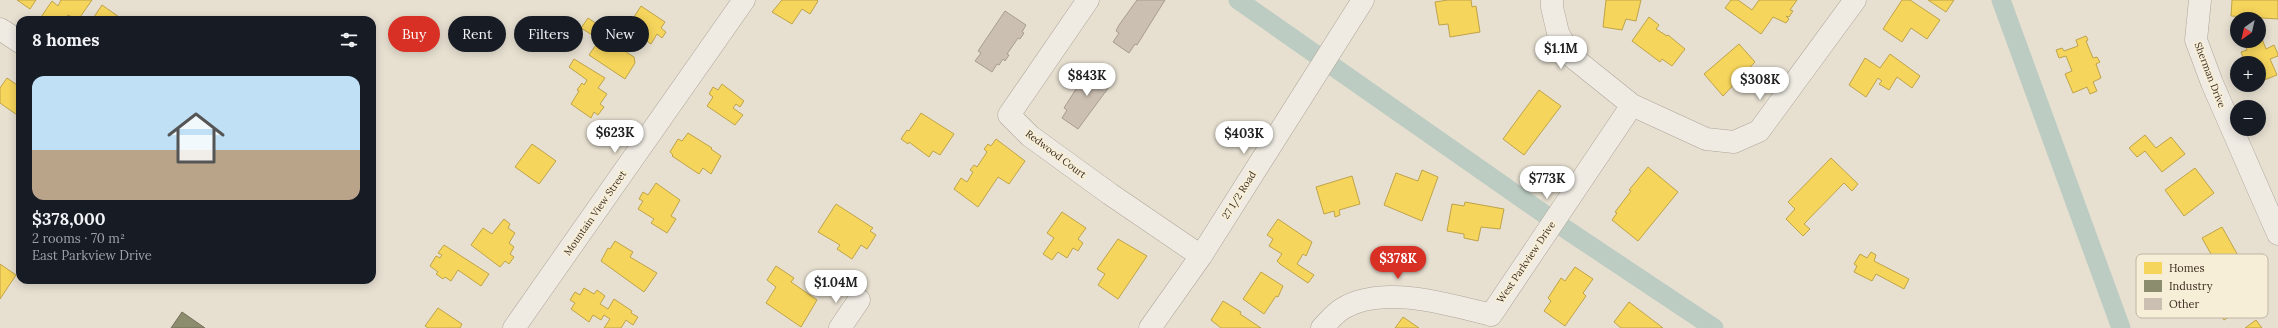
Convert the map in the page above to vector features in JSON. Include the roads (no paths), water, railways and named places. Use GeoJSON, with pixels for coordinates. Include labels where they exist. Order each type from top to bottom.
{"type":"FeatureCollection","features":[{"type":"Feature","properties":{"kind":"street","name":"Mountain View Street"},"geometry":{"type":"LineString","coordinates":[[514,328],[744,0]]}},
{"type":"Feature","properties":{"kind":"street","name":"Redwood Court"},"geometry":{"type":"LineString","coordinates":[[1088,0],[1009,115],[1030,136],[1110,194],[1201,256]]}},
{"type":"Feature","properties":{"kind":"street","name":"27 1/2 Road"},"geometry":{"type":"LineString","coordinates":[[1150,328],[1201,256],[1363,0]]}},
{"type":"Feature","properties":{"kind":"street"},"geometry":{"type":"LineString","coordinates":[[1552,0],[1552,7],[1558,33],[1571,56],[1632,105],[1706,139],[1734,142],[1759,131],[1855,0]]}},
{"type":"Feature","properties":{"kind":"street","name":"Sherman Drive"},"geometry":{"type":"LineString","coordinates":[[2200,0],[2196,40],[2212,83],[2278,234]]}},
{"type":"Feature","properties":{"kind":"street"},"geometry":{"type":"LineString","coordinates":[[0,29],[16,39]]}},
{"type":"Feature","properties":{"kind":"street","name":"West Parkview Drive"},"geometry":{"type":"LineString","coordinates":[[1496,322],[1632,105]]}},
{"type":"Feature","properties":{"kind":"street"},"geometry":{"type":"LineString","coordinates":[[1322,328],[1342,309],[1368,299],[1394,296],[1453,305],[1496,322]]}},
{"type":"Feature","properties":{"kind":"street"},"geometry":{"type":"LineString","coordinates":[[840,328],[859,300]]}},
{"type":"Feature","properties":{"kind":"waterway"},"geometry":{"type":"LineString","coordinates":[[1238,0],[1567,230],[1714,328]]}},
{"type":"Feature","properties":{"kind":"waterway"},"geometry":{"type":"LineString","coordinates":[[2001,0],[2121,328]]}}]}
